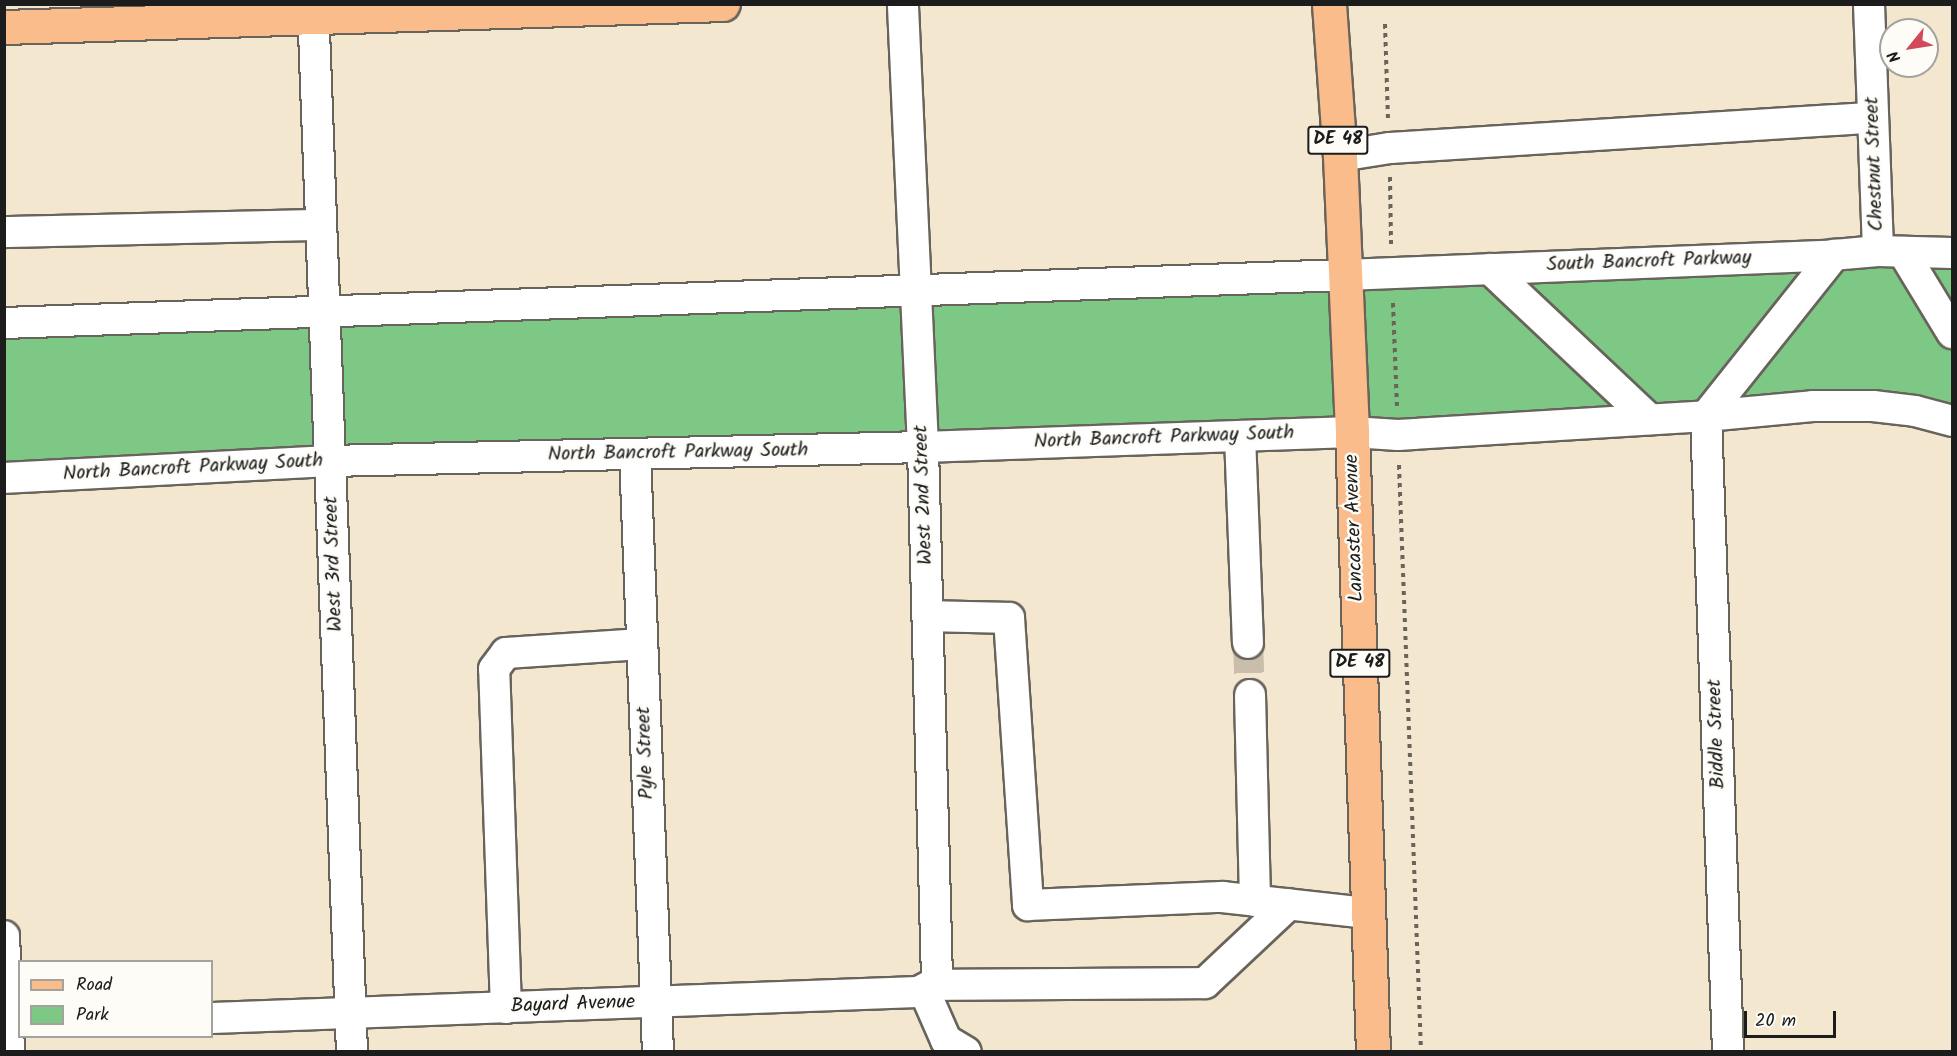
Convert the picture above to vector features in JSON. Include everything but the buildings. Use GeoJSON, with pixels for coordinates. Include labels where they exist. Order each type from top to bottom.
{"type":"FeatureCollection","features":[{"type":"Feature","properties":{"kind":"main road"},"geometry":{"type":"LineString","coordinates":[[4,27],[61,15],[723,4]]}},
{"type":"Feature","properties":{"kind":"main road","name":"Lancaster Avenue"},"geometry":{"type":"LineString","coordinates":[[1329,4],[1340,156],[1352,432],[1373,1052]]}},
{"type":"Feature","properties":{"kind":"street","name":"West 2nd Street"},"geometry":{"type":"LineString","coordinates":[[903,4],[914,291],[923,447],[938,970],[937,979],[928,987]]}},
{"type":"Feature","properties":{"kind":"street","name":"Chestnut Street"},"geometry":{"type":"LineString","coordinates":[[1869,4],[1873,118],[1891,251]]}},
{"type":"Feature","properties":{"kind":"street","name":"West 3rd Street"},"geometry":{"type":"LineString","coordinates":[[313,11],[352,1052]]}},
{"type":"Feature","properties":{"kind":"street"},"geometry":{"type":"LineString","coordinates":[[1340,156],[1390,148],[1873,118]]}},
{"type":"Feature","properties":{"kind":"street"},"geometry":{"type":"LineString","coordinates":[[4,232],[321,225]]}},
{"type":"Feature","properties":{"kind":"street"},"geometry":{"type":"LineString","coordinates":[[1891,251],[1953,333]]}},
{"type":"Feature","properties":{"kind":"street","name":"South Bancroft Parkway"},"geometry":{"type":"LineString","coordinates":[[1345,275],[1891,251],[1953,253]]}},
{"type":"Feature","properties":{"kind":"street"},"geometry":{"type":"LineString","coordinates":[[1706,416],[1834,255]]}},
{"type":"Feature","properties":{"kind":"street"},"geometry":{"type":"LineString","coordinates":[[1490,269],[1649,419]]}},
{"type":"Feature","properties":{"kind":"street"},"geometry":{"type":"LineString","coordinates":[[4,323],[1345,275]]}},
{"type":"Feature","properties":{"kind":"street"},"geometry":{"type":"LineString","coordinates":[[1352,432],[1398,435],[1706,416],[1802,406],[1873,406],[1915,411],[1953,421]]}},
{"type":"Feature","properties":{"kind":"street","name":"Biddle Street"},"geometry":{"type":"LineString","coordinates":[[1706,416],[1728,1052]]}},
{"type":"Feature","properties":{"kind":"street","name":"North Bancroft Parkway South"},"geometry":{"type":"LineString","coordinates":[[4,478],[330,461],[923,447],[1352,432]]}},
{"type":"Feature","properties":{"kind":"street"},"geometry":{"type":"LineString","coordinates":[[1240,436],[1248,643]]}},
{"type":"Feature","properties":{"kind":"street","name":"Pyle Street"},"geometry":{"type":"LineString","coordinates":[[634,454],[658,1052]]}},
{"type":"Feature","properties":{"kind":"street"},"geometry":{"type":"LineString","coordinates":[[927,616],[1009,618],[1028,905],[1222,897],[1368,913]]}},
{"type":"Feature","properties":{"kind":"street"},"geometry":{"type":"LineString","coordinates":[[506,1008],[494,669],[506,653],[642,644]]}},
{"type":"Feature","properties":{"kind":"street"},"geometry":{"type":"LineString","coordinates":[[1250,695],[1255,901]]}},
{"type":"Feature","properties":{"kind":"street","name":"Bayard Avenue"},"geometry":{"type":"LineString","coordinates":[[213,1018],[656,1002],[928,987],[1205,983],[1289,904]]}},
{"type":"Feature","properties":{"kind":"street"},"geometry":{"type":"LineString","coordinates":[[4,936],[10,1033]]}},
{"type":"Feature","properties":{"kind":"street"},"geometry":{"type":"LineString","coordinates":[[928,987],[951,1048]]}},
{"type":"Feature","properties":{"kind":"path"},"geometry":{"type":"LineString","coordinates":[[1385,24],[1421,1052]]}},
{"type":"Feature","properties":{"kind":"green space"},"geometry":{"type":"Polygon","coordinates":[[[1952,253],[1952,421],[1914,411],[5,478],[5,323],[1952,253]]]}},
{"type":"Feature","properties":{"kind":"tunnel"},"geometry":{"type":"LineString","coordinates":[[1248,643],[1250,695]]}}]}
